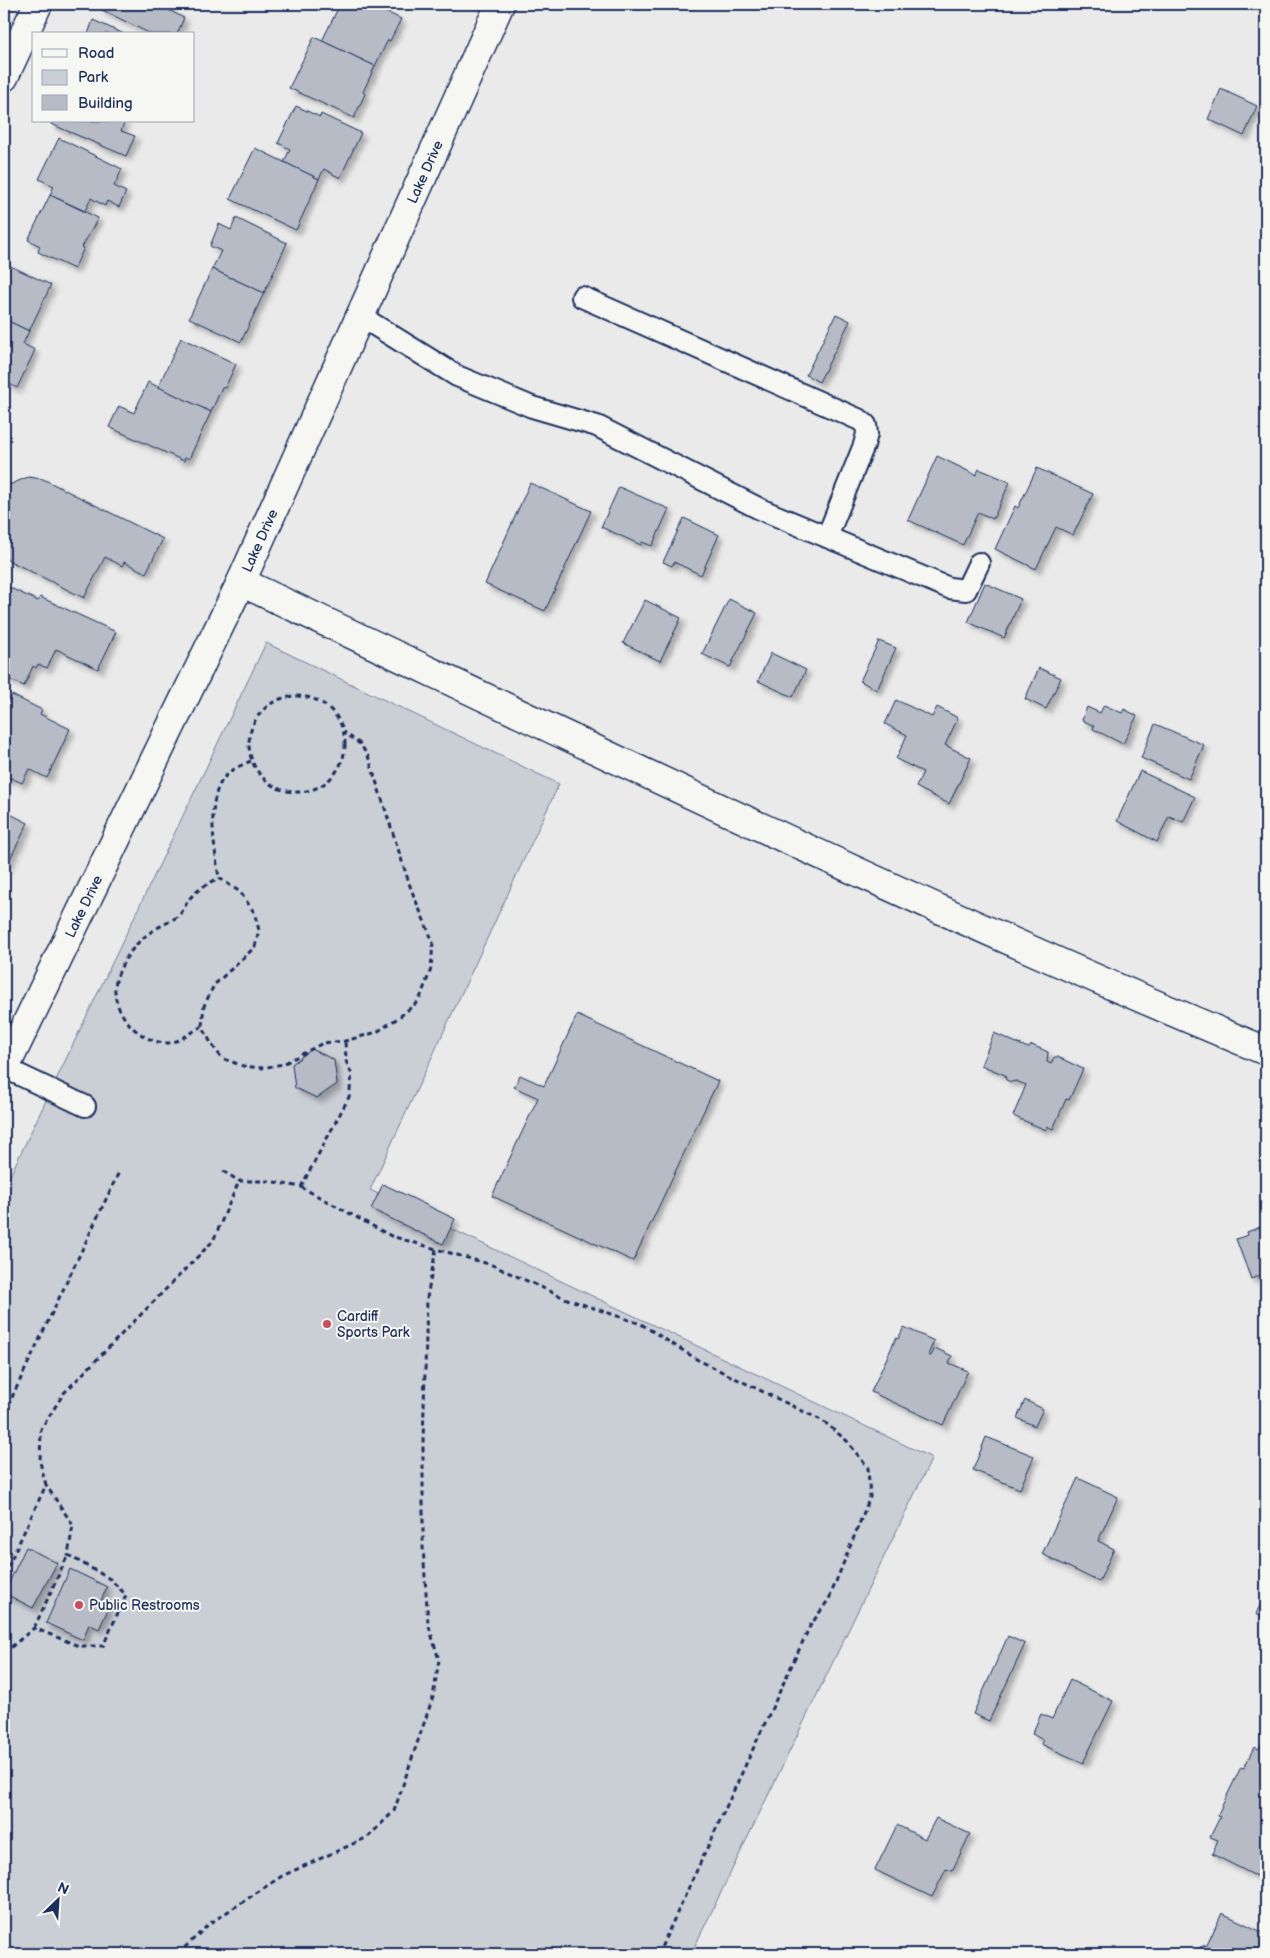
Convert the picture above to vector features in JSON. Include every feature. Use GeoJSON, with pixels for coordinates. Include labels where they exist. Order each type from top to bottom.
{"type":"FeatureCollection","features":[{"type":"Feature","properties":{"kind":"street"},"geometry":{"type":"LineString","coordinates":[[4,77],[38,4]]}},
{"type":"Feature","properties":{"kind":"street","name":"Lake Drive"},"geometry":{"type":"LineString","coordinates":[[4,1069],[241,582],[500,4]]}},
{"type":"Feature","properties":{"kind":"street"},"geometry":{"type":"LineString","coordinates":[[241,582],[844,867],[1159,1006],[1266,1051]]}},
{"type":"Feature","properties":{"kind":"lane"},"geometry":{"type":"LineString","coordinates":[[582,297],[860,420],[866,425],[867,434],[864,445],[827,537]]}},
{"type":"Feature","properties":{"kind":"lane"},"geometry":{"type":"LineString","coordinates":[[360,316],[457,376],[532,407],[597,426],[760,509],[957,590],[966,590],[980,563]]}},
{"type":"Feature","properties":{"kind":"lane"},"geometry":{"type":"LineString","coordinates":[[4,1069],[85,1106]]}},
{"type":"Feature","properties":{"kind":"path"},"geometry":{"type":"LineString","coordinates":[[289,696],[304,696],[317,700],[330,708],[339,719],[344,732],[345,747],[342,761],[335,774],[325,784],[312,791],[296,793],[282,790],[269,784],[258,774],[251,761],[248,747],[249,733],[255,719],[264,708],[276,700],[289,696]]}},
{"type":"Feature","properties":{"kind":"path"},"geometry":{"type":"LineString","coordinates":[[219,878],[240,892],[254,912],[259,930],[255,947],[214,985],[204,1006],[202,1026],[212,1045],[222,1058],[243,1066],[263,1068],[283,1064],[322,1043],[345,1041],[377,1032],[419,1001],[431,969],[433,942],[412,889],[368,756],[360,744],[344,732]]}},
{"type":"Feature","properties":{"kind":"path"},"geometry":{"type":"LineString","coordinates":[[219,878],[213,819],[218,788],[229,773],[251,761]]}},
{"type":"Feature","properties":{"kind":"path"},"geometry":{"type":"LineString","coordinates":[[202,1026],[186,1036],[166,1044],[145,1038],[126,1020],[117,1006],[116,982],[125,961],[141,939],[182,913],[190,898],[205,885],[219,878]]}},
{"type":"Feature","properties":{"kind":"path"},"geometry":{"type":"LineString","coordinates":[[301,1187],[348,1097],[352,1075],[346,1061],[345,1041]]}},
{"type":"Feature","properties":{"kind":"path"},"geometry":{"type":"LineString","coordinates":[[223,1171],[239,1182],[268,1181],[301,1187],[391,1236],[492,1265],[567,1298],[641,1324],[698,1360],[823,1421],[846,1441],[868,1468],[870,1497],[829,1599],[810,1626],[658,1954]]}},
{"type":"Feature","properties":{"kind":"path"},"geometry":{"type":"LineString","coordinates":[[4,1414],[119,1172]]}},
{"type":"Feature","properties":{"kind":"path"},"geometry":{"type":"LineString","coordinates":[[4,1653],[34,1628],[68,1555],[73,1526],[46,1485],[40,1462],[41,1429],[64,1393],[213,1241],[239,1182]]}},
{"type":"Feature","properties":{"kind":"path"},"geometry":{"type":"LineString","coordinates":[[178,1954],[209,1924],[225,1913],[282,1876],[368,1837],[394,1811],[433,1697],[439,1660],[428,1623],[423,1547],[423,1443],[427,1298],[436,1249]]}},
{"type":"Feature","properties":{"kind":"path"},"geometry":{"type":"LineString","coordinates":[[4,1575],[46,1485]]}},
{"type":"Feature","properties":{"kind":"path"},"geometry":{"type":"LineString","coordinates":[[4,1554],[12,1558]]}},
{"type":"Feature","properties":{"kind":"path"},"geometry":{"type":"LineString","coordinates":[[34,1628],[80,1646],[103,1646],[126,1595],[110,1579],[68,1555]]}},
{"type":"Feature","properties":{"kind":"green space","name":"Cardiff Sports Park"},"geometry":{"type":"Polygon","coordinates":[[[266,643],[559,784],[370,1190],[932,1458],[691,1954],[4,1954],[4,1188],[266,643]]]}},
{"type":"Feature","properties":{"kind":"building"},"geometry":{"type":"Polygon","coordinates":[[[102,4],[170,4],[167,9],[184,18],[178,32],[147,32],[100,9],[102,4]]]}},
{"type":"Feature","properties":{"kind":"building"},"geometry":{"type":"Polygon","coordinates":[[[340,4],[369,4],[401,19],[375,66],[322,41],[340,4]]]}},
{"type":"Feature","properties":{"kind":"building"},"geometry":{"type":"Polygon","coordinates":[[[93,20],[120,32],[89,32],[93,20]]]}},
{"type":"Feature","properties":{"kind":"building"},"geometry":{"type":"Polygon","coordinates":[[[314,37],[375,66],[354,118],[289,88],[314,37]]]}},
{"type":"Feature","properties":{"kind":"building"},"geometry":{"type":"Polygon","coordinates":[[[1221,89],[1257,106],[1244,136],[1208,119],[1221,89]]]}},
{"type":"Feature","properties":{"kind":"building"},"geometry":{"type":"Polygon","coordinates":[[[296,106],[320,117],[321,114],[361,133],[340,178],[324,169],[319,179],[284,162],[290,149],[278,143],[296,106]]]}},
{"type":"Feature","properties":{"kind":"building"},"geometry":{"type":"Polygon","coordinates":[[[52,122],[125,122],[121,131],[135,136],[126,156],[51,124],[52,122]]]}},
{"type":"Feature","properties":{"kind":"building"},"geometry":{"type":"Polygon","coordinates":[[[59,138],[122,169],[114,186],[126,192],[119,207],[107,201],[105,206],[91,198],[85,211],[50,195],[54,186],[39,179],[59,138]]]}},
{"type":"Feature","properties":{"kind":"building"},"geometry":{"type":"Polygon","coordinates":[[[255,148],[319,179],[296,230],[230,199],[255,148]]]}},
{"type":"Feature","properties":{"kind":"building"},"geometry":{"type":"Polygon","coordinates":[[[50,195],[98,218],[82,247],[84,248],[74,269],[38,252],[40,246],[28,240],[50,195]]]}},
{"type":"Feature","properties":{"kind":"building"},"geometry":{"type":"Polygon","coordinates":[[[236,218],[287,243],[264,293],[212,269],[221,251],[210,246],[219,224],[231,230],[236,218]]]}},
{"type":"Feature","properties":{"kind":"building"},"geometry":{"type":"Polygon","coordinates":[[[4,263],[51,285],[29,331],[4,319],[4,263]]]}},
{"type":"Feature","properties":{"kind":"building"},"geometry":{"type":"Polygon","coordinates":[[[212,269],[264,293],[241,342],[189,318],[212,269]]]}},
{"type":"Feature","properties":{"kind":"building"},"geometry":{"type":"Polygon","coordinates":[[[836,314],[850,321],[819,382],[806,375],[836,314]]]}},
{"type":"Feature","properties":{"kind":"building"},"geometry":{"type":"Polygon","coordinates":[[[4,319],[29,331],[23,344],[35,350],[17,388],[4,381],[4,319]]]}},
{"type":"Feature","properties":{"kind":"building"},"geometry":{"type":"Polygon","coordinates":[[[181,338],[236,364],[225,388],[222,387],[211,412],[158,387],[181,338]]]}},
{"type":"Feature","properties":{"kind":"building"},"geometry":{"type":"Polygon","coordinates":[[[148,382],[211,412],[189,459],[185,457],[184,461],[109,427],[119,406],[134,413],[148,382]]]}},
{"type":"Feature","properties":{"kind":"building"},"geometry":{"type":"Polygon","coordinates":[[[937,456],[976,475],[979,469],[1010,482],[993,519],[978,512],[963,545],[908,520],[937,456]]]}},
{"type":"Feature","properties":{"kind":"building"},"geometry":{"type":"Polygon","coordinates":[[[1037,468],[1093,494],[1073,535],[1056,527],[1036,569],[995,549],[1015,506],[1018,508],[1037,468]]]}},
{"type":"Feature","properties":{"kind":"building"},"geometry":{"type":"Polygon","coordinates":[[[28,477],[43,479],[163,539],[146,573],[124,562],[122,566],[105,557],[84,598],[4,558],[4,487],[28,477]]]}},
{"type":"Feature","properties":{"kind":"building"},"geometry":{"type":"Polygon","coordinates":[[[530,483],[591,511],[545,611],[485,584],[530,483]]]}},
{"type":"Feature","properties":{"kind":"building"},"geometry":{"type":"Polygon","coordinates":[[[619,487],[669,509],[652,546],[642,542],[641,545],[601,527],[619,487]]]}},
{"type":"Feature","properties":{"kind":"building"},"geometry":{"type":"Polygon","coordinates":[[[684,518],[719,535],[701,575],[674,562],[672,566],[663,562],[684,518]]]}},
{"type":"Feature","properties":{"kind":"building"},"geometry":{"type":"Polygon","coordinates":[[[985,583],[1021,599],[1004,638],[968,622],[985,583]]]}},
{"type":"Feature","properties":{"kind":"building"},"geometry":{"type":"Polygon","coordinates":[[[4,585],[38,601],[40,597],[116,632],[98,669],[56,649],[47,668],[38,664],[36,668],[33,666],[24,686],[4,677],[4,585]]]}},
{"type":"Feature","properties":{"kind":"building"},"geometry":{"type":"Polygon","coordinates":[[[729,599],[757,613],[730,667],[702,654],[729,599]]]}},
{"type":"Feature","properties":{"kind":"building"},"geometry":{"type":"Polygon","coordinates":[[[645,600],[681,618],[660,661],[623,643],[645,600]]]}},
{"type":"Feature","properties":{"kind":"building"},"geometry":{"type":"Polygon","coordinates":[[[879,641],[896,648],[877,690],[860,681],[879,641]]]}},
{"type":"Feature","properties":{"kind":"building"},"geometry":{"type":"Polygon","coordinates":[[[771,653],[806,670],[793,697],[758,681],[771,653]]]}},
{"type":"Feature","properties":{"kind":"building"},"geometry":{"type":"Polygon","coordinates":[[[1039,668],[1061,678],[1046,709],[1025,699],[1039,668]]]}},
{"type":"Feature","properties":{"kind":"building"},"geometry":{"type":"Polygon","coordinates":[[[12,695],[42,710],[40,714],[70,729],[47,778],[29,769],[22,783],[9,777],[8,780],[4,778],[4,700],[8,703],[12,695]]]}},
{"type":"Feature","properties":{"kind":"building"},"geometry":{"type":"Polygon","coordinates":[[[896,700],[932,717],[937,707],[958,718],[945,745],[971,758],[949,804],[916,787],[923,772],[896,759],[907,735],[885,724],[896,700]]]}},
{"type":"Feature","properties":{"kind":"building"},"geometry":{"type":"Polygon","coordinates":[[[1104,705],[1122,713],[1124,709],[1137,716],[1123,744],[1093,729],[1094,726],[1082,720],[1087,707],[1100,713],[1104,705]]]}},
{"type":"Feature","properties":{"kind":"building"},"geometry":{"type":"Polygon","coordinates":[[[1155,724],[1204,745],[1189,779],[1141,758],[1155,724]]]}},
{"type":"Feature","properties":{"kind":"building"},"geometry":{"type":"Polygon","coordinates":[[[1140,771],[1195,797],[1183,822],[1169,816],[1157,842],[1117,821],[1140,771]]]}},
{"type":"Feature","properties":{"kind":"building"},"geometry":{"type":"Polygon","coordinates":[[[4,811],[28,823],[5,869],[4,869],[4,811]]]}},
{"type":"Feature","properties":{"kind":"building"},"geometry":{"type":"Polygon","coordinates":[[[577,1015],[718,1081],[633,1261],[492,1196],[538,1098],[514,1087],[520,1075],[544,1086],[577,1015]]]}},
{"type":"Feature","properties":{"kind":"building"},"geometry":{"type":"Polygon","coordinates":[[[994,1033],[1028,1048],[1032,1045],[1048,1052],[1047,1062],[1051,1064],[1054,1057],[1058,1057],[1083,1069],[1069,1100],[1066,1099],[1053,1129],[1047,1126],[1046,1130],[1013,1116],[1026,1085],[1006,1080],[1005,1075],[981,1065],[994,1033]]]}},
{"type":"Feature","properties":{"kind":"building"},"geometry":{"type":"Polygon","coordinates":[[[312,1049],[334,1060],[337,1084],[317,1098],[295,1088],[292,1064],[312,1049]]]}},
{"type":"Feature","properties":{"kind":"building"},"geometry":{"type":"Polygon","coordinates":[[[383,1184],[455,1219],[443,1244],[371,1209],[383,1184]]]}},
{"type":"Feature","properties":{"kind":"building"},"geometry":{"type":"Polygon","coordinates":[[[1266,1225],[1266,1277],[1263,1278],[1262,1275],[1251,1279],[1236,1239],[1248,1235],[1247,1232],[1266,1225]]]}},
{"type":"Feature","properties":{"kind":"building"},"geometry":{"type":"Polygon","coordinates":[[[904,1327],[934,1341],[928,1355],[931,1356],[935,1348],[952,1356],[949,1363],[968,1371],[943,1425],[871,1392],[896,1338],[898,1339],[904,1327]]]}},
{"type":"Feature","properties":{"kind":"building"},"geometry":{"type":"Polygon","coordinates":[[[1025,1400],[1043,1409],[1035,1426],[1017,1418],[1025,1400]]]}},
{"type":"Feature","properties":{"kind":"building"},"geometry":{"type":"Polygon","coordinates":[[[986,1437],[1034,1456],[1020,1489],[973,1470],[986,1437]]]}},
{"type":"Feature","properties":{"kind":"building"},"geometry":{"type":"Polygon","coordinates":[[[1078,1478],[1118,1497],[1098,1541],[1114,1549],[1099,1582],[1042,1554],[1078,1478]]]}},
{"type":"Feature","properties":{"kind":"building"},"geometry":{"type":"Polygon","coordinates":[[[26,1547],[57,1563],[33,1608],[4,1593],[26,1547]]]}},
{"type":"Feature","properties":{"kind":"building","name":"Public Restrooms"},"geometry":{"type":"Polygon","coordinates":[[[70,1569],[107,1587],[100,1603],[109,1607],[99,1629],[89,1624],[83,1640],[46,1623],[70,1569]]]}},
{"type":"Feature","properties":{"kind":"building"},"geometry":{"type":"Polygon","coordinates":[[[1266,1592],[1266,1619],[1256,1614],[1266,1592]]]}},
{"type":"Feature","properties":{"kind":"building"},"geometry":{"type":"Polygon","coordinates":[[[1008,1636],[1025,1644],[989,1721],[973,1714],[1008,1636]]]}},
{"type":"Feature","properties":{"kind":"building"},"geometry":{"type":"Polygon","coordinates":[[[1070,1680],[1113,1701],[1083,1763],[1041,1744],[1043,1740],[1032,1734],[1041,1714],[1052,1719],[1070,1680]]]}},
{"type":"Feature","properties":{"kind":"building"},"geometry":{"type":"Polygon","coordinates":[[[1265,1738],[1266,1881],[1212,1854],[1218,1840],[1210,1837],[1220,1817],[1217,1816],[1241,1767],[1244,1768],[1254,1747],[1259,1749],[1265,1738]]]}},
{"type":"Feature","properties":{"kind":"building"},"geometry":{"type":"Polygon","coordinates":[[[936,1818],[970,1834],[952,1871],[946,1869],[932,1897],[875,1870],[897,1825],[925,1839],[936,1818]]]}},
{"type":"Feature","properties":{"kind":"building"},"geometry":{"type":"Polygon","coordinates":[[[1222,1913],[1266,1934],[1266,1954],[1194,1954],[1200,1947],[1207,1945],[1222,1913]]]}},
{"type":"Feature","properties":{"kind":"place","name":"Cardiff Sports Park"},"geometry":{"type":"Point","coordinates":[327,1324]}},
{"type":"Feature","properties":{"kind":"place","name":"Public Restrooms"},"geometry":{"type":"Point","coordinates":[79,1605]}}]}
